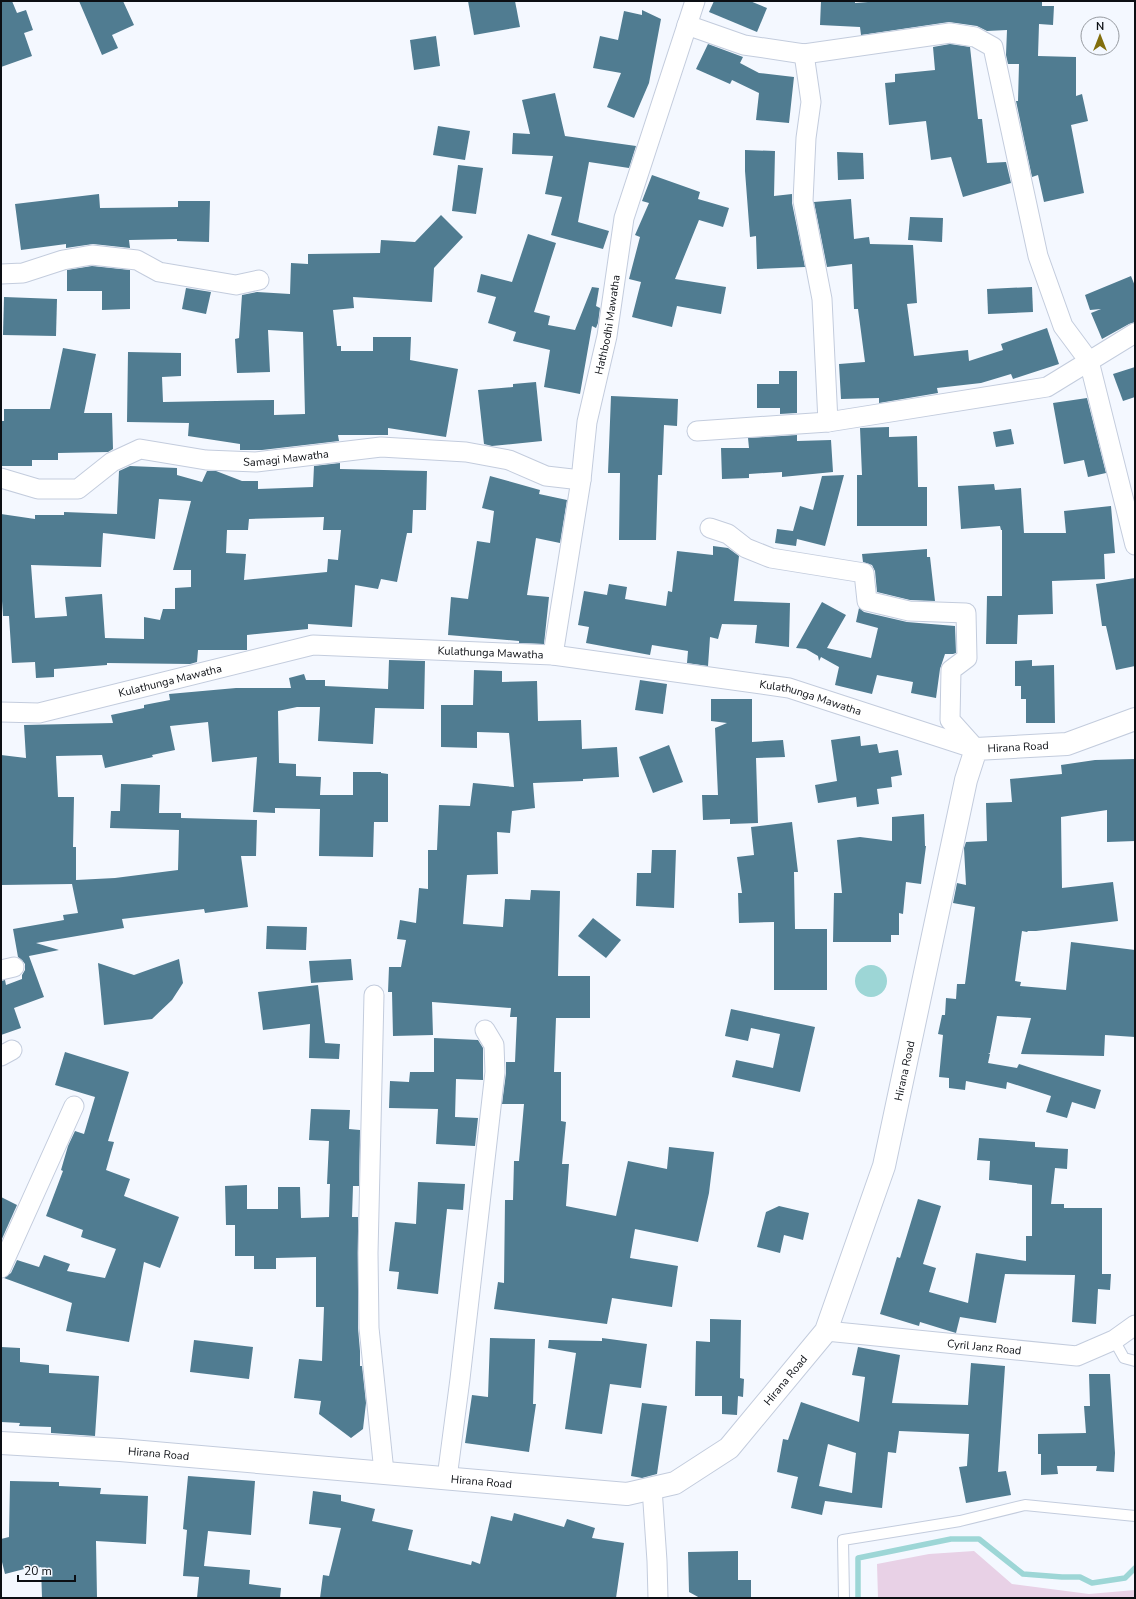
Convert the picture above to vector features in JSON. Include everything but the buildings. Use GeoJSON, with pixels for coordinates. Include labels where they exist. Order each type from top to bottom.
{"type":"FeatureCollection","features":[{"type":"Feature","properties":{"kind":"street","name":"Hathbodhi Mawatha"},"geometry":{"type":"LineString","coordinates":[[552,655],[581,480],[587,422],[607,336],[624,218],[695,1]]}},
{"type":"Feature","properties":{"kind":"street"},"geometry":{"type":"LineString","coordinates":[[686,25],[744,45],[804,54],[950,33],[975,37],[993,47],[1038,256],[1063,326],[1089,361],[1135,544]]}},
{"type":"Feature","properties":{"kind":"street"},"geometry":{"type":"LineString","coordinates":[[804,54],[811,102],[806,138],[803,201],[822,300],[828,422]]}},
{"type":"Feature","properties":{"kind":"street"},"geometry":{"type":"LineString","coordinates":[[1,274],[23,273],[63,260],[92,255],[137,260],[159,272],[236,285],[259,280]]}},
{"type":"Feature","properties":{"kind":"street"},"geometry":{"type":"LineString","coordinates":[[698,431],[828,422],[1047,387],[1135,333]]}},
{"type":"Feature","properties":{"kind":"street","name":"Samagi Mawatha"},"geometry":{"type":"LineString","coordinates":[[1,478],[38,489],[78,489],[112,462],[140,449],[206,460],[256,462],[381,447],[466,452],[509,460],[546,476],[581,480]]}},
{"type":"Feature","properties":{"kind":"street"},"geometry":{"type":"LineString","coordinates":[[710,528],[728,534],[746,548],[771,558],[864,573],[868,601],[909,611],[966,613],[967,658],[951,670],[950,720],[976,749]]}},
{"type":"Feature","properties":{"kind":"street","name":"Kulathunga Mawatha"},"geometry":{"type":"LineString","coordinates":[[1,712],[39,713],[314,645],[552,655],[789,688],[976,749]]}},
{"type":"Feature","properties":{"kind":"street","name":"Hirana Road"},"geometry":{"type":"LineString","coordinates":[[1,1443],[120,1450],[627,1494],[675,1483],[729,1448],[826,1331],[884,1166],[966,780],[976,749],[1067,744],[1135,719]]}},
{"type":"Feature","properties":{"kind":"street"},"geometry":{"type":"LineString","coordinates":[[374,996],[368,1253],[369,1328],[384,1472]]}},
{"type":"Feature","properties":{"kind":"street"},"geometry":{"type":"LineString","coordinates":[[447,1478],[460,1379],[495,1072],[494,1044],[485,1030]]}},
{"type":"Feature","properties":{"kind":"street"},"geometry":{"type":"LineString","coordinates":[[1,1268],[74,1106]]}},
{"type":"Feature","properties":{"kind":"street","name":"Cyril Janz Road"},"geometry":{"type":"LineString","coordinates":[[826,1331],[1077,1356],[1114,1340],[1135,1325]]}},
{"type":"Feature","properties":{"kind":"street"},"geometry":{"type":"LineString","coordinates":[[652,1488],[658,1598]]}},
{"type":"Feature","properties":{"kind":"lane"},"geometry":{"type":"LineString","coordinates":[[1114,1340],[1124,1358],[1135,1361]]}},
{"type":"Feature","properties":{"kind":"lane"},"geometry":{"type":"LineString","coordinates":[[844,1598],[843,1540],[960,1520],[1025,1505],[1135,1516]]}},
{"type":"Feature","properties":{"kind":"shaded area"},"geometry":{"type":"Polygon","coordinates":[[[974,1551],[1012,1584],[1089,1594],[1135,1590],[1135,1598],[878,1598],[877,1564],[929,1554],[974,1551]]]}},
{"type":"Feature","properties":{"kind":"water"},"geometry":{"type":"Polygon","coordinates":[[[871,965],[880,968],[884,972],[887,981],[884,990],[880,994],[871,997],[862,994],[858,990],[855,981],[858,972],[862,968],[871,965]]]}},
{"type":"Feature","properties":{"kind":"waterway"},"geometry":{"type":"LineString","coordinates":[[858,1598],[858,1558],[951,1539],[979,1539],[1023,1574],[1080,1577],[1092,1583],[1125,1578],[1135,1568]]}}]}
